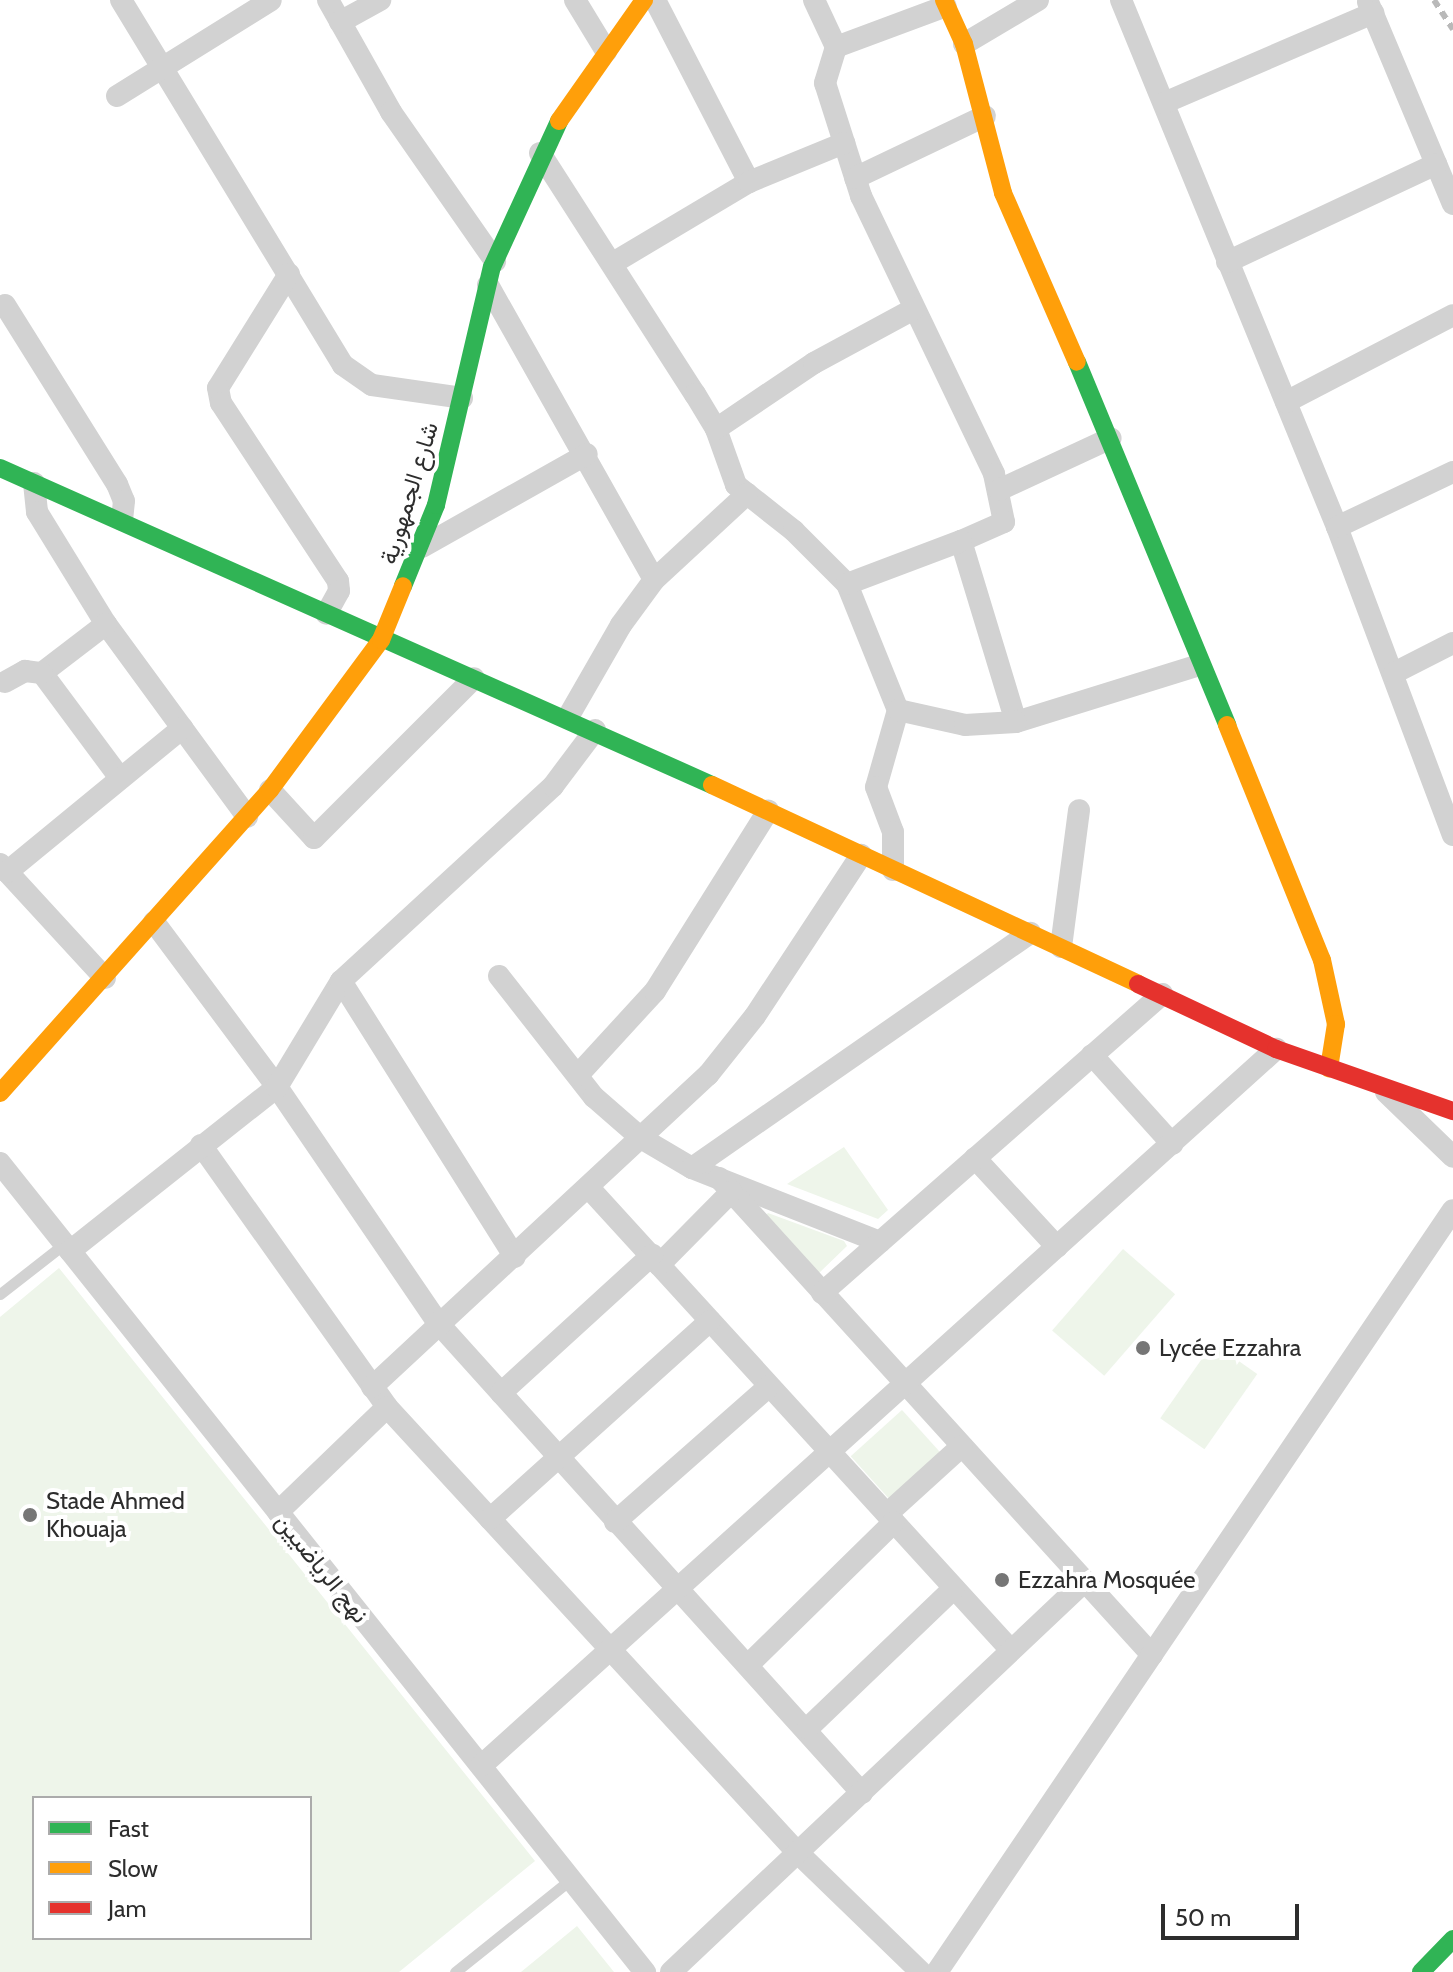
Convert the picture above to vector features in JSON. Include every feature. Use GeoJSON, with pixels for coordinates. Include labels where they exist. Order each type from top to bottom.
{"type":"FeatureCollection","features":[{"type":"Feature","properties":{"kind":"street"},"geometry":{"type":"LineString","coordinates":[[121,0],[164,64],[355,378],[372,385],[462,398]]}},
{"type":"Feature","properties":{"kind":"street"},"geometry":{"type":"LineString","coordinates":[[117,96],[271,0]]}},
{"type":"Feature","properties":{"kind":"street"},"geometry":{"type":"LineString","coordinates":[[328,0],[391,112],[495,261]]}},
{"type":"Feature","properties":{"kind":"street"},"geometry":{"type":"LineString","coordinates":[[340,22],[380,0]]}},
{"type":"Feature","properties":{"kind":"street"},"geometry":{"type":"LineString","coordinates":[[575,0],[606,51]]}},
{"type":"Feature","properties":{"kind":"street","name":"شارع الجمهورية"},"geometry":{"type":"LineString","coordinates":[[0,1093],[270,790],[381,640],[422,547],[495,261],[540,153],[606,51],[644,0]]}},
{"type":"Feature","properties":{"kind":"street"},"geometry":{"type":"LineString","coordinates":[[655,0],[749,182]]}},
{"type":"Feature","properties":{"kind":"street"},"geometry":{"type":"LineString","coordinates":[[814,0],[836,47],[825,83],[855,178],[914,309],[978,433],[999,490],[1004,522],[847,584]]}},
{"type":"Feature","properties":{"kind":"street"},"geometry":{"type":"LineString","coordinates":[[964,44],[1038,0]]}},
{"type":"Feature","properties":{"kind":"street"},"geometry":{"type":"LineString","coordinates":[[1121,0],[1337,527],[1453,835]]}},
{"type":"Feature","properties":{"kind":"street"},"geometry":{"type":"LineString","coordinates":[[836,47],[945,3],[964,44],[1003,193],[1111,438],[1199,665],[1322,960],[1336,1024],[1329,1068]]}},
{"type":"Feature","properties":{"kind":"street"},"geometry":{"type":"LineString","coordinates":[[1164,103],[1370,7],[1453,204]]}},
{"type":"Feature","properties":{"kind":"street"},"geometry":{"type":"LineString","coordinates":[[855,178],[985,116]]}},
{"type":"Feature","properties":{"kind":"street"},"geometry":{"type":"LineString","coordinates":[[613,263],[749,182],[844,143]]}},
{"type":"Feature","properties":{"kind":"street"},"geometry":{"type":"LineString","coordinates":[[540,153],[613,263],[716,429],[730,472],[747,494],[794,531],[847,584],[898,710],[876,787],[893,832],[893,870]]}},
{"type":"Feature","properties":{"kind":"street"},"geometry":{"type":"LineString","coordinates":[[1227,262],[1436,164]]}},
{"type":"Feature","properties":{"kind":"street"},"geometry":{"type":"LineString","coordinates":[[289,274],[218,388],[221,403],[338,581],[339,591],[326,614]]}},
{"type":"Feature","properties":{"kind":"street"},"geometry":{"type":"LineString","coordinates":[[488,285],[587,454],[654,580]]}},
{"type":"Feature","properties":{"kind":"street"},"geometry":{"type":"LineString","coordinates":[[5,305],[117,484],[124,501],[122,520]]}},
{"type":"Feature","properties":{"kind":"street"},"geometry":{"type":"LineString","coordinates":[[716,429],[814,363],[914,309]]}},
{"type":"Feature","properties":{"kind":"street"},"geometry":{"type":"LineString","coordinates":[[1286,402],[1453,315]]}},
{"type":"Feature","properties":{"kind":"street"},"geometry":{"type":"LineString","coordinates":[[999,490],[1111,438]]}},
{"type":"Feature","properties":{"kind":"street"},"geometry":{"type":"LineString","coordinates":[[422,547],[587,454]]}},
{"type":"Feature","properties":{"kind":"street"},"geometry":{"type":"LineString","coordinates":[[0,468],[122,520],[381,640],[568,717],[1276,1049],[1453,1111]]}},
{"type":"Feature","properties":{"kind":"street"},"geometry":{"type":"LineString","coordinates":[[1337,527],[1453,472]]}},
{"type":"Feature","properties":{"kind":"street"},"geometry":{"type":"LineString","coordinates":[[34,483],[37,512],[106,624],[247,817]]}},
{"type":"Feature","properties":{"kind":"street"},"geometry":{"type":"LineString","coordinates":[[568,717],[621,625],[654,580],[747,494]]}},
{"type":"Feature","properties":{"kind":"street"},"geometry":{"type":"LineString","coordinates":[[961,541],[1016,722]]}},
{"type":"Feature","properties":{"kind":"street"},"geometry":{"type":"LineString","coordinates":[[2,681],[25,671],[42,673],[106,624]]}},
{"type":"Feature","properties":{"kind":"street"},"geometry":{"type":"LineString","coordinates":[[1394,673],[1453,643]]}},
{"type":"Feature","properties":{"kind":"street"},"geometry":{"type":"LineString","coordinates":[[898,710],[965,725],[1016,722],[1199,665]]}},
{"type":"Feature","properties":{"kind":"street"},"geometry":{"type":"LineString","coordinates":[[42,673],[120,778]]}},
{"type":"Feature","properties":{"kind":"street"},"geometry":{"type":"LineString","coordinates":[[270,790],[314,838],[474,678]]}},
{"type":"Feature","properties":{"kind":"street"},"geometry":{"type":"LineString","coordinates":[[105,978],[3,868],[182,728]]}},
{"type":"Feature","properties":{"kind":"street"},"geometry":{"type":"LineString","coordinates":[[67,1248],[277,1087],[341,981],[553,786],[595,730]]}},
{"type":"Feature","properties":{"kind":"street"},"geometry":{"type":"LineString","coordinates":[[1061,947],[1079,810]]}},
{"type":"Feature","properties":{"kind":"street"},"geometry":{"type":"LineString","coordinates":[[578,1075],[655,991],[768,811]]}},
{"type":"Feature","properties":{"kind":"street"},"geometry":{"type":"LineString","coordinates":[[372,1387],[438,1323],[589,1188],[735,1045],[861,855]]}},
{"type":"Feature","properties":{"kind":"street"},"geometry":{"type":"LineString","coordinates":[[154,922],[277,1087],[438,1323],[676,1589],[808,1728],[862,1793]]}},
{"type":"Feature","properties":{"kind":"street"},"geometry":{"type":"LineString","coordinates":[[692,1168],[1030,933]]}},
{"type":"Feature","properties":{"kind":"street"},"geometry":{"type":"LineString","coordinates":[[499,976],[594,1097],[641,1138],[725,1185],[880,1242]]}},
{"type":"Feature","properties":{"kind":"street"},"geometry":{"type":"LineString","coordinates":[[341,981],[515,1257]]}},
{"type":"Feature","properties":{"kind":"street"},"geometry":{"type":"LineString","coordinates":[[822,1293],[1162,994]]}},
{"type":"Feature","properties":{"kind":"street"},"geometry":{"type":"LineString","coordinates":[[481,1766],[1276,1049]]}},
{"type":"Feature","properties":{"kind":"street"},"geometry":{"type":"LineString","coordinates":[[1092,1055],[1172,1144]]}},
{"type":"Feature","properties":{"kind":"street"},"geometry":{"type":"LineString","coordinates":[[1382,1088],[1453,1157]]}},
{"type":"Feature","properties":{"kind":"street"},"geometry":{"type":"LineString","coordinates":[[201,1145],[387,1407],[796,1851],[921,1972]]}},
{"type":"Feature","properties":{"kind":"street"},"geometry":{"type":"LineString","coordinates":[[975,1158],[1057,1247]]}},
{"type":"Feature","properties":{"kind":"street","name":"نهج الرياضيين"},"geometry":{"type":"LineString","coordinates":[[0,1163],[645,1972]]}},
{"type":"Feature","properties":{"kind":"street"},"geometry":{"type":"LineString","coordinates":[[501,1393],[655,1260],[725,1185]]}},
{"type":"Feature","properties":{"kind":"street"},"geometry":{"type":"LineString","coordinates":[[725,1185],[1152,1655]]}},
{"type":"Feature","properties":{"kind":"street"},"geometry":{"type":"LineString","coordinates":[[589,1188],[1009,1648]]}},
{"type":"Feature","properties":{"kind":"street"},"geometry":{"type":"LineString","coordinates":[[937,1972],[1450,1218]]}},
{"type":"Feature","properties":{"kind":"street"},"geometry":{"type":"LineString","coordinates":[[490,1519],[710,1321]]}},
{"type":"Feature","properties":{"kind":"street"},"geometry":{"type":"LineString","coordinates":[[615,1522],[769,1386]]}},
{"type":"Feature","properties":{"kind":"street"},"geometry":{"type":"LineString","coordinates":[[278,1512],[387,1407]]}},
{"type":"Feature","properties":{"kind":"street"},"geometry":{"type":"LineString","coordinates":[[748,1665],[962,1446]]}},
{"type":"Feature","properties":{"kind":"street"},"geometry":{"type":"LineString","coordinates":[[671,1972],[796,1851],[862,1793],[1009,1648],[1085,1581]]}},
{"type":"Feature","properties":{"kind":"street"},"geometry":{"type":"LineString","coordinates":[[808,1728],[954,1588]]}},
{"type":"Feature","properties":{"kind":"street"},"geometry":{"type":"LineString","coordinates":[[1421,1972],[1453,1939]]}},
{"type":"Feature","properties":{"kind":"lane"},"geometry":{"type":"LineString","coordinates":[[0,1294],[67,1248]]}},
{"type":"Feature","properties":{"kind":"lane"},"geometry":{"type":"LineString","coordinates":[[455,1972],[571,1879]]}},
{"type":"Feature","properties":{"kind":"shaded area"},"geometry":{"type":"Polygon","coordinates":[[[844,1147],[888,1210],[878,1219],[787,1184],[844,1147]]]}},
{"type":"Feature","properties":{"kind":"shaded area"},"geometry":{"type":"Polygon","coordinates":[[[768,1213],[844,1241],[847,1246],[818,1274],[765,1216],[768,1213]]]}},
{"type":"Feature","properties":{"kind":"shaded area"},"geometry":{"type":"Polygon","coordinates":[[[1123,1249],[1175,1294],[1104,1376],[1052,1331],[1123,1249]]]}},
{"type":"Feature","properties":{"kind":"shaded area"},"geometry":{"type":"Polygon","coordinates":[[[59,1268],[535,1861],[399,1972],[0,1972],[0,1317],[59,1268]]]}},
{"type":"Feature","properties":{"kind":"shaded area"},"geometry":{"type":"Polygon","coordinates":[[[1213,1343],[1257,1374],[1204,1449],[1160,1418],[1213,1343]]]}},
{"type":"Feature","properties":{"kind":"shaded area"},"geometry":{"type":"Polygon","coordinates":[[[902,1410],[941,1453],[890,1499],[851,1456],[902,1410]]]}},
{"type":"Feature","properties":{"kind":"shaded area"},"geometry":{"type":"Polygon","coordinates":[[[577,1926],[614,1972],[521,1972],[577,1926]]]}},
{"type":"Feature","properties":{"kind":"railway"},"geometry":{"type":"LineString","coordinates":[[1434,0],[1453,29]]}},
{"type":"Feature","properties":{"kind":"traffic: fast"},"geometry":{"type":"LineString","coordinates":[[403,586],[436,505],[492,267],[559,121]]}},
{"type":"Feature","properties":{"kind":"traffic: fast"},"geometry":{"type":"LineString","coordinates":[[1077,362],[1227,725]]}},
{"type":"Feature","properties":{"kind":"traffic: fast"},"geometry":{"type":"LineString","coordinates":[[0,468],[712,785]]}},
{"type":"Feature","properties":{"kind":"traffic: fast"},"geometry":{"type":"LineString","coordinates":[[1421,1972],[1453,1939]]}},
{"type":"Feature","properties":{"kind":"traffic: slow"},"geometry":{"type":"LineString","coordinates":[[559,121],[644,0]]}},
{"type":"Feature","properties":{"kind":"traffic: slow"},"geometry":{"type":"LineString","coordinates":[[944,0],[964,44],[1003,193],[1077,362]]}},
{"type":"Feature","properties":{"kind":"traffic: slow"},"geometry":{"type":"LineString","coordinates":[[0,1093],[270,790],[381,640],[403,586]]}},
{"type":"Feature","properties":{"kind":"traffic: slow"},"geometry":{"type":"LineString","coordinates":[[1227,725],[1322,960],[1336,1024],[1329,1068]]}},
{"type":"Feature","properties":{"kind":"traffic: slow"},"geometry":{"type":"LineString","coordinates":[[712,785],[1138,984]]}},
{"type":"Feature","properties":{"kind":"traffic: jam"},"geometry":{"type":"LineString","coordinates":[[1138,984],[1276,1049],[1453,1111]]}},
{"type":"Feature","properties":{"kind":"place","name":"Lycée Ezzahra"},"geometry":{"type":"Point","coordinates":[1143,1348]}},
{"type":"Feature","properties":{"kind":"place","name":"Stade Ahmed Khouaja"},"geometry":{"type":"Point","coordinates":[30,1515]}},
{"type":"Feature","properties":{"kind":"place","name":"Ezzahra Mosquée"},"geometry":{"type":"Point","coordinates":[1002,1580]}}]}
